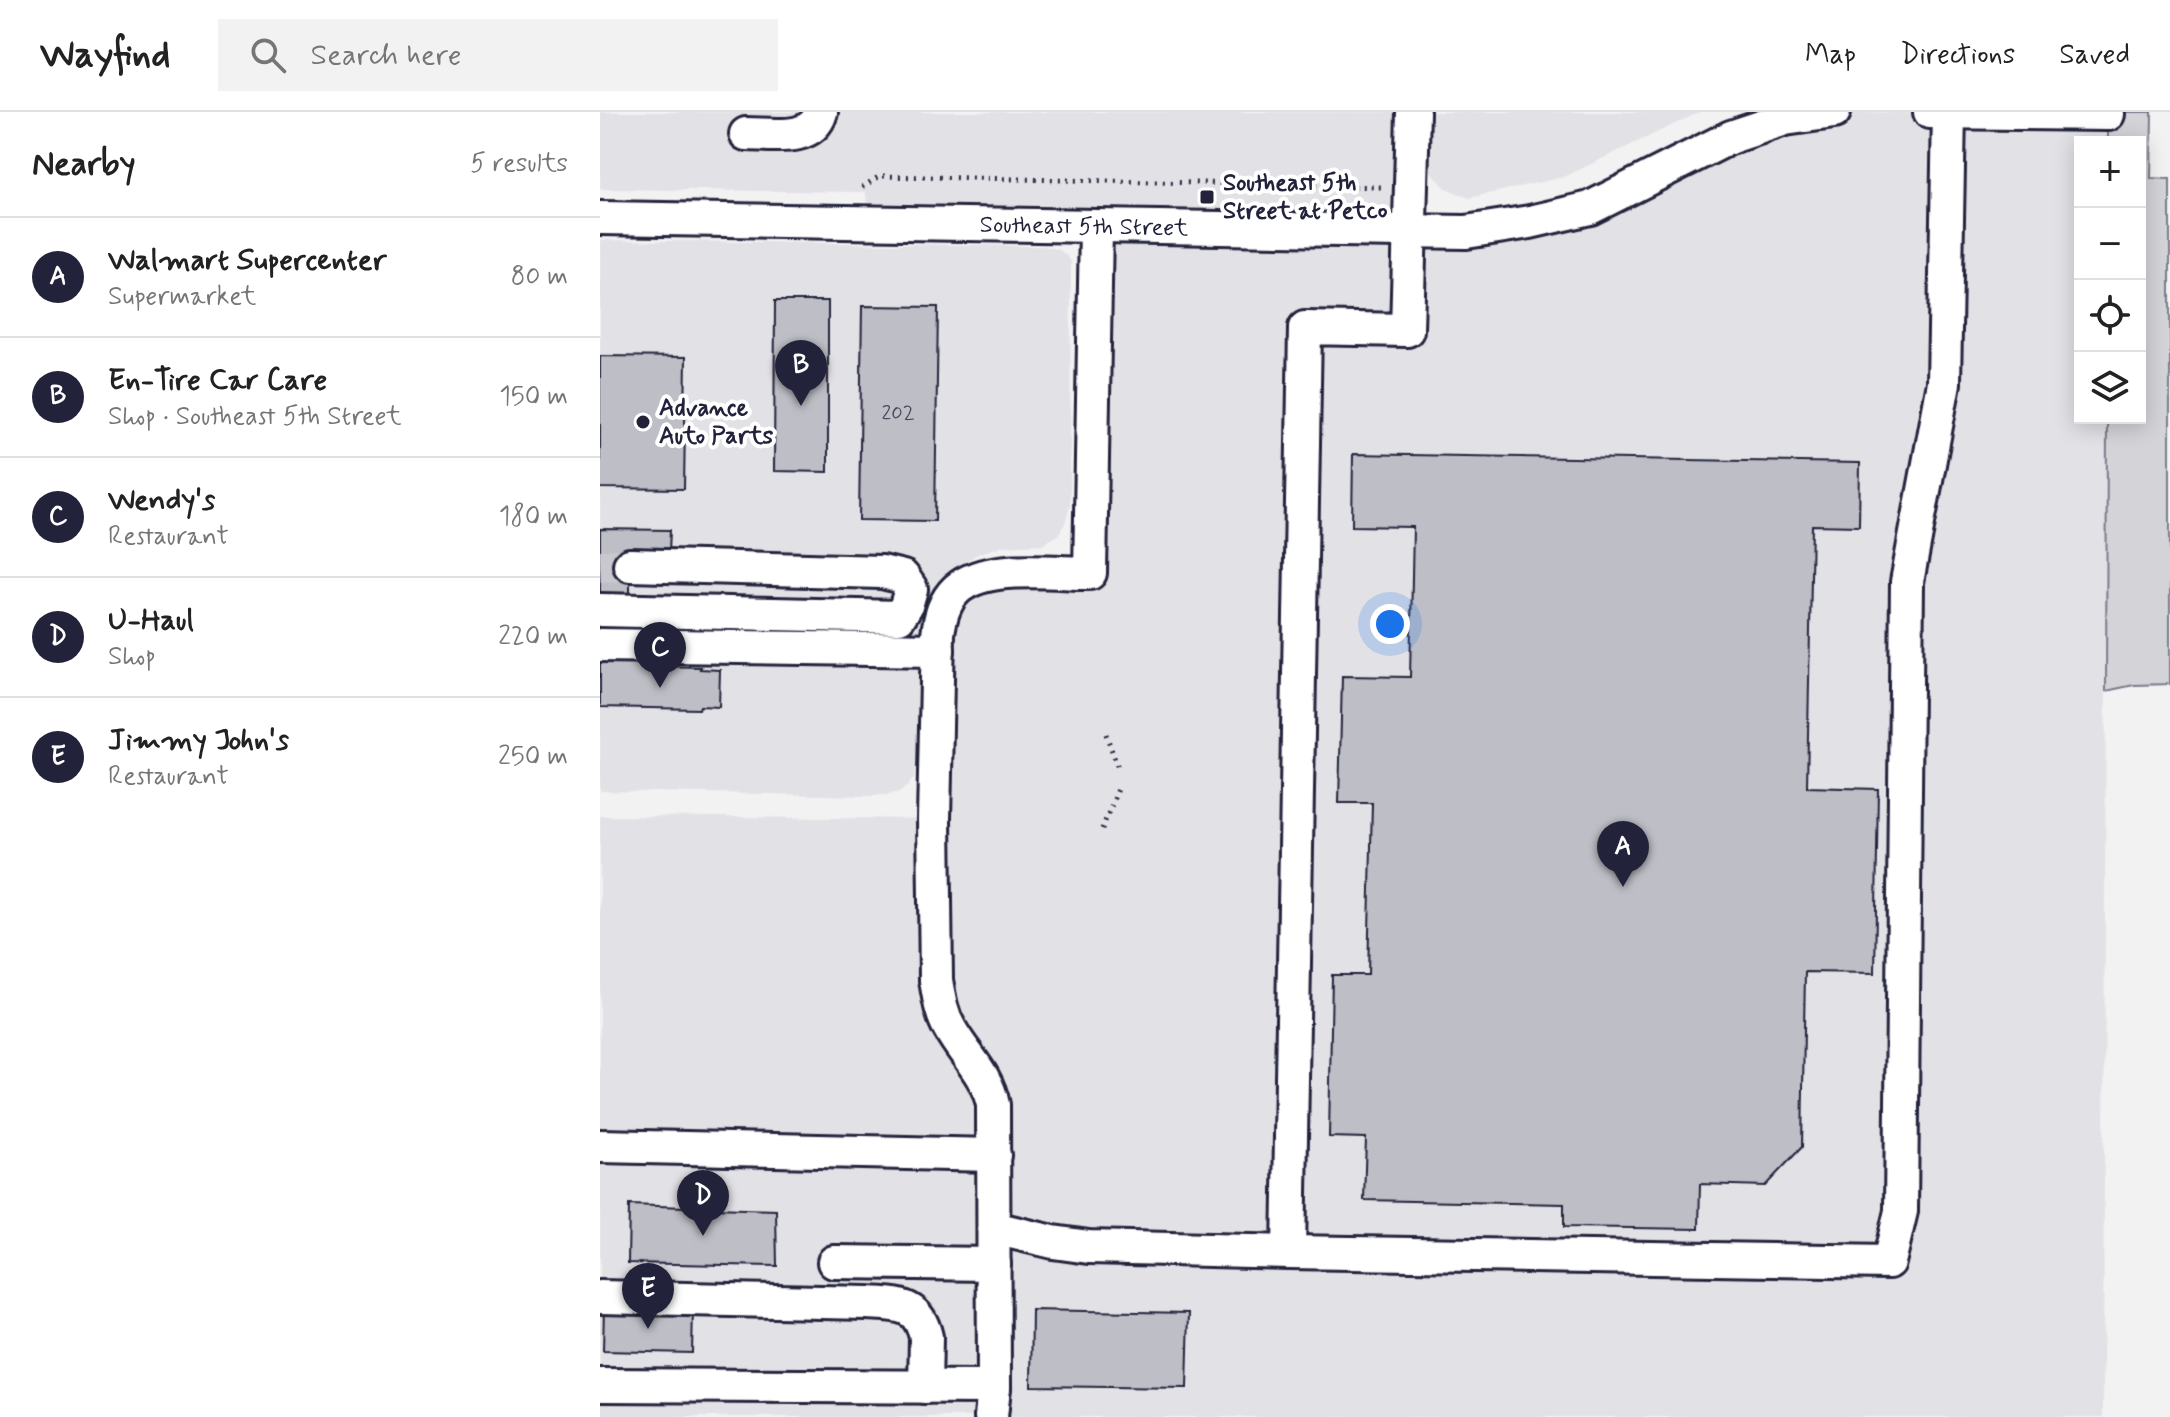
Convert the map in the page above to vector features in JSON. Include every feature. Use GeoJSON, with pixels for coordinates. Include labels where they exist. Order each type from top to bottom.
{"type":"FeatureCollection","features":[{"type":"Feature","properties":{"kind":"street"},"geometry":{"type":"LineString","coordinates":[[746,134],[794,135],[809,131],[821,112]]}},
{"type":"Feature","properties":{"kind":"street"},"geometry":{"type":"LineString","coordinates":[[1289,1252],[1305,328],[1407,330],[1413,112]]}},
{"type":"Feature","properties":{"kind":"street","name":"Southeast 5th Street"},"geometry":{"type":"LineString","coordinates":[[600,218],[1466,232],[1590,208],[1731,137],[1785,119],[1834,112]]}},
{"type":"Feature","properties":{"kind":"street"},"geometry":{"type":"LineString","coordinates":[[1927,112],[2108,114]]}},
{"type":"Feature","properties":{"kind":"street"},"geometry":{"type":"LineString","coordinates":[[994,1228],[1089,1247],[1889,1262],[1901,1211],[1907,582],[1944,383],[1949,112]]}},
{"type":"Feature","properties":{"kind":"street"},"geometry":{"type":"LineString","coordinates":[[600,1385],[925,1387],[993,1402],[993,1105],[983,1077],[950,1029],[940,1005],[936,980],[934,819],[940,616],[957,589],[973,579],[1002,572],[1090,573],[1096,227]]}},
{"type":"Feature","properties":{"kind":"street"},"geometry":{"type":"LineString","coordinates":[[600,610],[899,617],[911,589],[903,577],[882,572],[630,565]]}},
{"type":"Feature","properties":{"kind":"street"},"geometry":{"type":"LineString","coordinates":[[600,645],[938,650]]}},
{"type":"Feature","properties":{"kind":"street"},"geometry":{"type":"LineString","coordinates":[[600,1146],[994,1155]]}},
{"type":"Feature","properties":{"kind":"street"},"geometry":{"type":"LineString","coordinates":[[834,1262],[994,1264]]}},
{"type":"Feature","properties":{"kind":"street"},"geometry":{"type":"LineString","coordinates":[[600,1297],[903,1306],[918,1315],[925,1330],[925,1387]]}},
{"type":"Feature","properties":{"kind":"path"},"geometry":{"type":"LineString","coordinates":[[862,187],[880,176],[1388,187]]}},
{"type":"Feature","properties":{"kind":"path"},"geometry":{"type":"LineString","coordinates":[[1106,734],[1119,771]]}},
{"type":"Feature","properties":{"kind":"path"},"geometry":{"type":"LineString","coordinates":[[1102,829],[1118,789]]}},
{"type":"Feature","properties":{"kind":"shaded area"},"geometry":{"type":"Polygon","coordinates":[[[600,112],[1413,112],[1410,232],[1466,232],[1834,112],[2108,114],[2108,136],[2074,136],[2074,424],[2107,424],[2103,1417],[600,1417],[600,816],[934,819],[957,589],[1089,573],[1096,228],[868,223],[866,192],[600,189],[600,112]]]}},
{"type":"Feature","properties":{"kind":"shaded area"},"geometry":{"type":"Polygon","coordinates":[[[1431,112],[1700,112],[1564,177],[1469,198],[1446,188],[1430,171],[1431,112]]]}},
{"type":"Feature","properties":{"kind":"shaded area"},"geometry":{"type":"Polygon","coordinates":[[[2108,112],[2152,112],[2151,178],[2170,179],[2170,684],[2134,685],[2106,691],[2107,424],[2146,424],[2146,136],[2108,136],[2108,112]]]}},
{"type":"Feature","properties":{"kind":"shaded area"},"geometry":{"type":"Polygon","coordinates":[[[600,240],[1043,246],[1058,249],[1071,262],[1070,506],[1065,523],[1058,535],[1043,544],[1001,546],[978,554],[957,567],[925,600],[921,623],[917,764],[914,778],[899,792],[870,796],[600,791],[600,240]]]}},
{"type":"Feature","properties":{"kind":"building"},"geometry":{"type":"Polygon","coordinates":[[[775,301],[828,301],[828,472],[774,471],[775,301]]]}},
{"type":"Feature","properties":{"kind":"building"},"geometry":{"type":"Polygon","coordinates":[[[862,306],[938,307],[935,521],[859,520],[862,306]]]}},
{"type":"Feature","properties":{"kind":"building","name":"Advance Auto Parts"},"geometry":{"type":"Polygon","coordinates":[[[600,356],[686,357],[684,489],[600,488],[600,356]]]}},
{"type":"Feature","properties":{"kind":"building"},"geometry":{"type":"Polygon","coordinates":[[[1353,454],[1860,463],[1859,526],[1812,525],[1807,787],[1878,789],[1875,973],[1805,972],[1802,1147],[1765,1186],[1700,1184],[1699,1229],[1564,1227],[1564,1204],[1364,1200],[1366,1138],[1329,1137],[1332,975],[1368,975],[1372,803],[1339,803],[1342,676],[1410,677],[1413,527],[1352,526],[1353,454]]]}},
{"type":"Feature","properties":{"kind":"building"},"geometry":{"type":"Polygon","coordinates":[[[600,529],[670,530],[669,551],[630,551],[630,601],[600,601],[600,529]]]}},
{"type":"Feature","properties":{"kind":"building"},"geometry":{"type":"Polygon","coordinates":[[[600,659],[657,660],[657,666],[720,670],[719,707],[600,707],[600,659]]]}},
{"type":"Feature","properties":{"kind":"building"},"geometry":{"type":"Polygon","coordinates":[[[629,1205],[776,1210],[777,1266],[628,1263],[629,1205]]]}},
{"type":"Feature","properties":{"kind":"building"},"geometry":{"type":"Polygon","coordinates":[[[604,1306],[693,1308],[692,1353],[603,1351],[604,1306]]]}},
{"type":"Feature","properties":{"kind":"building"},"geometry":{"type":"Polygon","coordinates":[[[1032,1310],[1189,1313],[1187,1388],[1031,1386],[1032,1310]]]}},
{"type":"Feature","properties":{"kind":"tunnel"},"geometry":{"type":"LineString","coordinates":[[600,566],[630,565]]}},
{"type":"Feature","properties":{"kind":"place","name":"Southeast 5th Street at Petco"},"geometry":{"type":"Point","coordinates":[1207,197]}},
{"type":"Feature","properties":{"kind":"place","name":"En-Tire Car Care"},"geometry":{"type":"Point","coordinates":[801,406]}},
{"type":"Feature","properties":{"kind":"place","name":"Advance Auto Parts"},"geometry":{"type":"Point","coordinates":[643,422]}},
{"type":"Feature","properties":{"kind":"place","name":"Wendy's"},"geometry":{"type":"Point","coordinates":[660,688]}},
{"type":"Feature","properties":{"kind":"place","name":"Walmart Supercenter"},"geometry":{"type":"Point","coordinates":[1623,887]}},
{"type":"Feature","properties":{"kind":"place","name":"U-Haul"},"geometry":{"type":"Point","coordinates":[703,1236]}},
{"type":"Feature","properties":{"kind":"place","name":"Jimmy John's"},"geometry":{"type":"Point","coordinates":[648,1329]}}]}
